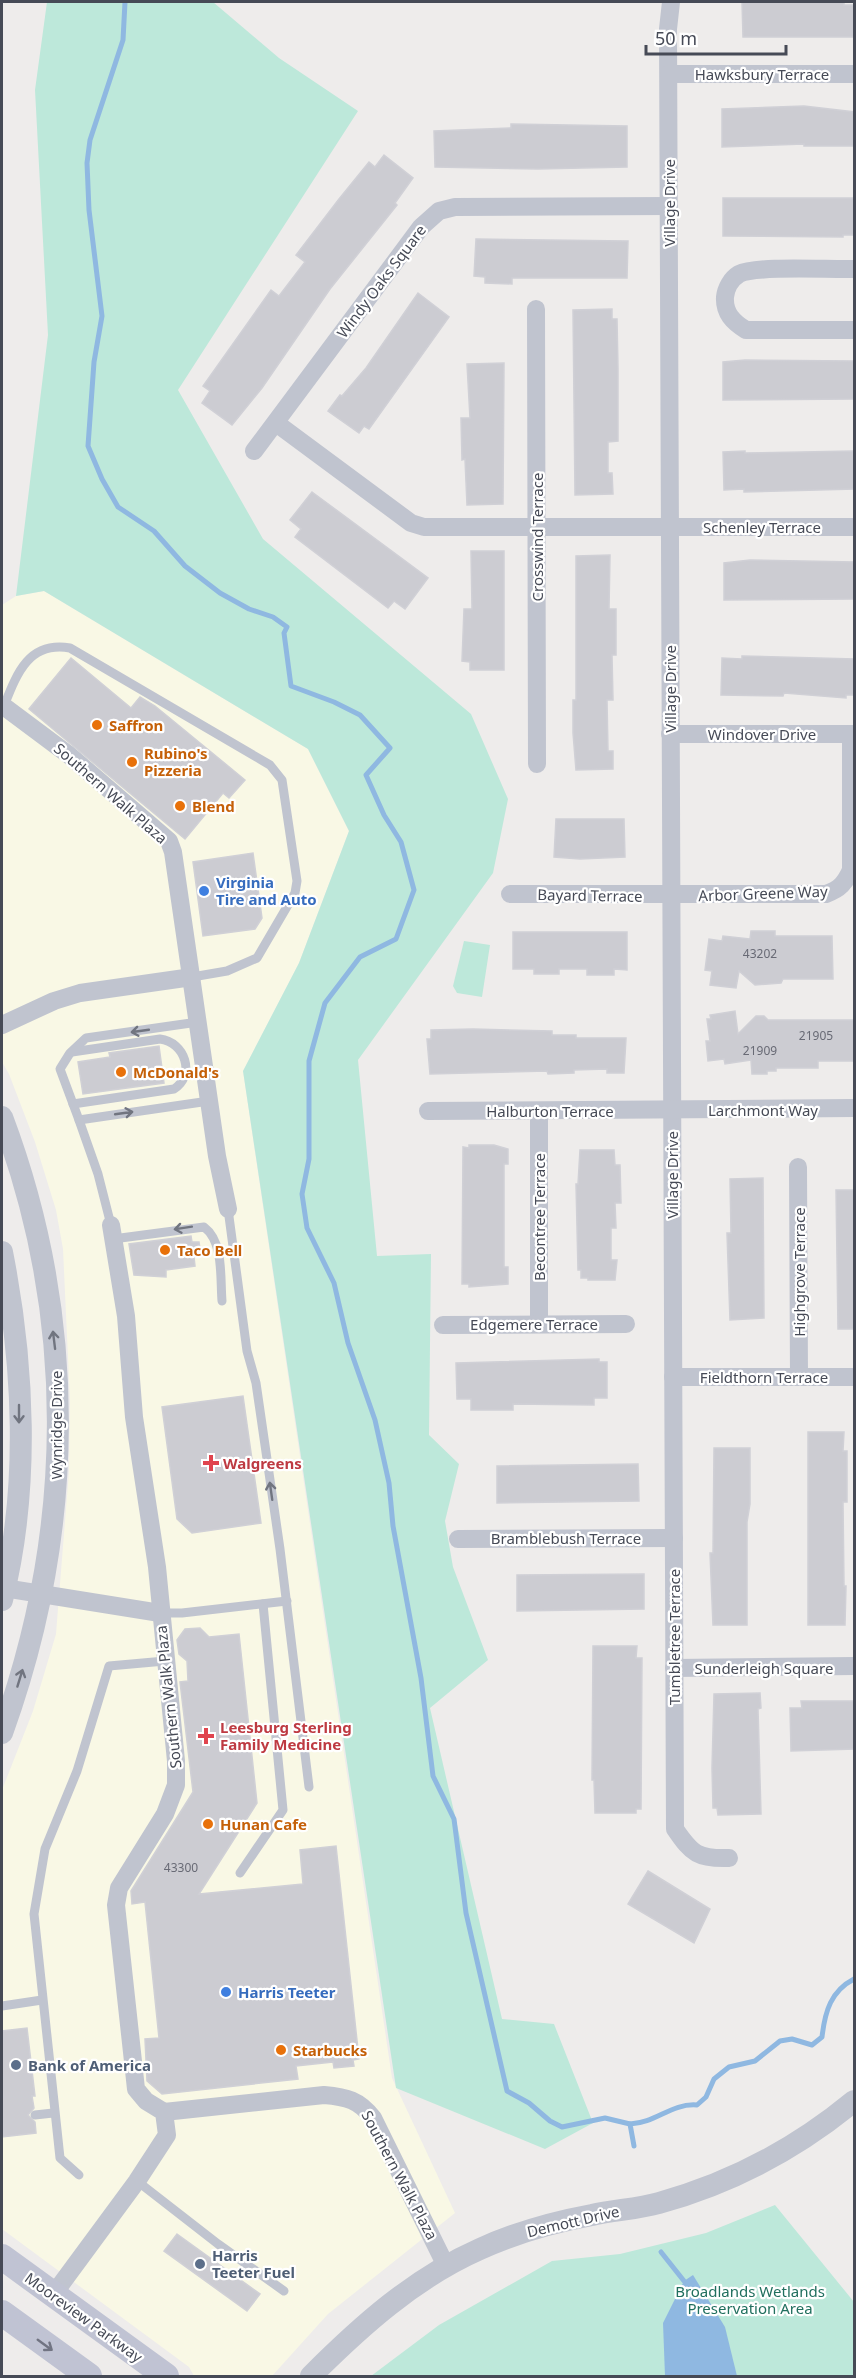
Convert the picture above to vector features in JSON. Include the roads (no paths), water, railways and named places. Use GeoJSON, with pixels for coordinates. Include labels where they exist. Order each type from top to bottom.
{"type":"FeatureCollection","features":[{"type":"Feature","properties":{"kind":"main road","name":"Mooreview Parkway"},"geometry":{"type":"LineString","coordinates":[[2,2257],[166,2376]]}},
{"type":"Feature","properties":{"kind":"main road"},"geometry":{"type":"LineString","coordinates":[[2,2313],[89,2376]]}},
{"type":"Feature","properties":{"kind":"street","name":"Village Drive"},"geometry":{"type":"LineString","coordinates":[[671,2],[669,528],[673,1377]]}},
{"type":"Feature","properties":{"kind":"street","name":"Hawksbury Terrace"},"geometry":{"type":"LineString","coordinates":[[669,74],[855,74]]}},
{"type":"Feature","properties":{"kind":"street","name":"Windy Oaks Square"},"geometry":{"type":"LineString","coordinates":[[254,451],[421,227],[440,211],[455,207],[669,206]]}},
{"type":"Feature","properties":{"kind":"street"},"geometry":{"type":"LineString","coordinates":[[855,269],[749,270],[731,281],[724,303],[727,313],[735,324],[746,330],[855,330]]}},
{"type":"Feature","properties":{"kind":"street","name":"Crosswind Terrace"},"geometry":{"type":"LineString","coordinates":[[536,309],[537,764]]}},
{"type":"Feature","properties":{"kind":"street"},"geometry":{"type":"LineString","coordinates":[[276,423],[411,523],[435,528],[669,528]]}},
{"type":"Feature","properties":{"kind":"street","name":"Schenley Terrace"},"geometry":{"type":"LineString","coordinates":[[669,528],[855,527]]}},
{"type":"Feature","properties":{"kind":"street","name":"Southern Walk Plaza"},"geometry":{"type":"LineString","coordinates":[[3,705],[101,781],[169,841],[173,852],[209,1101],[228,1209]]}},
{"type":"Feature","properties":{"kind":"street","name":"Windover Drive"},"geometry":{"type":"LineString","coordinates":[[670,734],[853,734]]}},
{"type":"Feature","properties":{"kind":"street","name":"Arbor Greene Way"},"geometry":{"type":"LineString","coordinates":[[671,896],[826,894],[837,890],[846,882],[851,870],[853,734]]}},
{"type":"Feature","properties":{"kind":"street","name":"Bayard Terrace"},"geometry":{"type":"LineString","coordinates":[[510,894],[671,896]]}},
{"type":"Feature","properties":{"kind":"street"},"geometry":{"type":"LineString","coordinates":[[2,1025],[54,1001],[80,993],[192,977]]}},
{"type":"Feature","properties":{"kind":"street","name":"Larchmont Way"},"geometry":{"type":"LineString","coordinates":[[672,1110],[855,1108]]}},
{"type":"Feature","properties":{"kind":"street","name":"Halburton Terrace"},"geometry":{"type":"LineString","coordinates":[[428,1111],[672,1110]]}},
{"type":"Feature","properties":{"kind":"street","name":"Becontree Terrace"},"geometry":{"type":"LineString","coordinates":[[539,1111],[539,1323]]}},
{"type":"Feature","properties":{"kind":"street","name":"Wynridge Drive"},"geometry":{"type":"LineString","coordinates":[[2,1117],[39,1241],[56,1352],[58,1406],[56,1498],[41,1595],[30,1646],[2,1733]]}},
{"type":"Feature","properties":{"kind":"street","name":"Highgrove Terrace"},"geometry":{"type":"LineString","coordinates":[[798,1167],[799,1377]]}},
{"type":"Feature","properties":{"kind":"street","name":"Southern Walk Plaza"},"geometry":{"type":"LineString","coordinates":[[112,1232],[126,1316],[134,1417],[157,1567],[176,1761],[176,1785],[165,1814],[119,1888],[116,1905],[136,2089],[146,2101],[164,2112],[324,2095],[348,2097],[363,2104],[373,2118],[447,2266]]}},
{"type":"Feature","properties":{"kind":"street"},"geometry":{"type":"LineString","coordinates":[[2,1252],[13,1321],[19,1407],[16,1508],[3,1594]]}},
{"type":"Feature","properties":{"kind":"street","name":"Edgemere Terrace"},"geometry":{"type":"LineString","coordinates":[[443,1325],[626,1324]]}},
{"type":"Feature","properties":{"kind":"street","name":"Fieldthorn Terrace"},"geometry":{"type":"LineString","coordinates":[[673,1377],[855,1377]]}},
{"type":"Feature","properties":{"kind":"street","name":"Tumbletree Terrace"},"geometry":{"type":"LineString","coordinates":[[673,1377],[675,1829],[688,1848],[705,1858],[729,1858]]}},
{"type":"Feature","properties":{"kind":"street","name":"Bramblebush Terrace"},"geometry":{"type":"LineString","coordinates":[[458,1539],[674,1538]]}},
{"type":"Feature","properties":{"kind":"street","name":"Southern Walk Plaza"},"geometry":{"type":"LineString","coordinates":[[3,1594],[41,1595],[160,1613]]}},
{"type":"Feature","properties":{"kind":"street","name":"Sunderleigh Square"},"geometry":{"type":"LineString","coordinates":[[674,1668],[855,1666]]}},
{"type":"Feature","properties":{"kind":"street","name":"Demott Drive"},"geometry":{"type":"LineString","coordinates":[[310,2376],[353,2334],[391,2303],[447,2266],[480,2248],[527,2231],[590,2215],[658,2203],[712,2186],[780,2154],[855,2101]]}},
{"type":"Feature","properties":{"kind":"street"},"geometry":{"type":"LineString","coordinates":[[53,2295],[138,2181],[167,2135],[164,2112]]}},
{"type":"Feature","properties":{"kind":"lane"},"geometry":{"type":"LineString","coordinates":[[3,705],[32,655],[43,647],[54,645],[70,648],[270,765],[282,780],[297,881],[295,893],[257,958],[227,971],[192,977]]}},
{"type":"Feature","properties":{"kind":"lane"},"geometry":{"type":"LineString","coordinates":[[198,1022],[86,1038],[70,1053],[60,1069],[98,1174],[112,1232],[204,1227],[212,1233],[217,1242],[222,1301]]}},
{"type":"Feature","properties":{"kind":"lane"},"geometry":{"type":"LineString","coordinates":[[70,1053],[160,1039],[171,1040],[179,1046],[183,1054],[185,1075],[180,1085],[174,1089],[73,1104]]}},
{"type":"Feature","properties":{"kind":"lane"},"geometry":{"type":"LineString","coordinates":[[79,1120],[209,1101]]}},
{"type":"Feature","properties":{"kind":"lane"},"geometry":{"type":"LineString","coordinates":[[228,1209],[247,1351],[256,1383],[309,1786]]}},
{"type":"Feature","properties":{"kind":"lane"},"geometry":{"type":"LineString","coordinates":[[160,1613],[182,1613],[286,1601]]}},
{"type":"Feature","properties":{"kind":"lane"},"geometry":{"type":"LineString","coordinates":[[240,1873],[283,1810],[262,1604]]}},
{"type":"Feature","properties":{"kind":"lane"},"geometry":{"type":"LineString","coordinates":[[79,2175],[60,2158],[53,2113],[34,1914],[45,1849],[77,1771],[109,1666],[165,1660]]}},
{"type":"Feature","properties":{"kind":"lane"},"geometry":{"type":"LineString","coordinates":[[2,2006],[42,2000]]}},
{"type":"Feature","properties":{"kind":"lane"},"geometry":{"type":"LineString","coordinates":[[35,2115],[53,2113]]}},
{"type":"Feature","properties":{"kind":"lane"},"geometry":{"type":"LineString","coordinates":[[138,2181],[218,2244],[284,2291]]}},
{"type":"Feature","properties":{"kind":"water"},"geometry":{"type":"Polygon","coordinates":[[[693,2275],[725,2327],[737,2376],[665,2376],[663,2323],[684,2281],[693,2275]]]}},
{"type":"Feature","properties":{"kind":"waterway"},"geometry":{"type":"LineString","coordinates":[[125,2],[123,40],[90,140],[87,163],[89,210],[102,316],[94,362],[88,446],[102,479],[118,507],[154,531],[185,566],[220,593],[249,609],[273,617],[287,627],[284,633],[291,686],[334,702],[360,715],[390,748],[366,775],[384,815],[401,842],[414,890],[396,939],[360,957],[325,1003],[309,1061],[309,1159],[302,1194],[307,1228],[334,1283],[348,1343],[375,1420],[389,1483],[393,1526],[421,1678],[433,1776],[454,1819],[466,1913],[507,2091],[529,2103],[550,2121],[562,2127],[605,2118],[630,2124]]}},
{"type":"Feature","properties":{"kind":"waterway"},"geometry":{"type":"LineString","coordinates":[[634,2146],[630,2124],[648,2120],[679,2107],[697,2105],[706,2097],[714,2079],[729,2067],[755,2061],[780,2041],[792,2039],[812,2045],[822,2037],[830,2003],[840,1989],[854,1979]]}},
{"type":"Feature","properties":{"kind":"waterway"},"geometry":{"type":"LineString","coordinates":[[661,2252],[684,2281]]}},
{"type":"Feature","properties":{"kind":"place","name":"Saffron"},"geometry":{"type":"Point","coordinates":[97,725]}},
{"type":"Feature","properties":{"kind":"place","name":"Rubino's Pizzeria"},"geometry":{"type":"Point","coordinates":[132,762]}},
{"type":"Feature","properties":{"kind":"place","name":"Blend"},"geometry":{"type":"Point","coordinates":[180,806]}},
{"type":"Feature","properties":{"kind":"place","name":"Virginia Tire and Auto"},"geometry":{"type":"Point","coordinates":[204,891]}},
{"type":"Feature","properties":{"kind":"place","name":"McDonald's"},"geometry":{"type":"Point","coordinates":[121,1072]}},
{"type":"Feature","properties":{"kind":"place","name":"Taco Bell"},"geometry":{"type":"Point","coordinates":[165,1250]}},
{"type":"Feature","properties":{"kind":"place","name":"Walgreens"},"geometry":{"type":"Point","coordinates":[211,1463]}},
{"type":"Feature","properties":{"kind":"place","name":"Leesburg Sterling Family Medicine"},"geometry":{"type":"Point","coordinates":[206,1736]}},
{"type":"Feature","properties":{"kind":"place","name":"Hunan Cafe"},"geometry":{"type":"Point","coordinates":[208,1824]}},
{"type":"Feature","properties":{"kind":"place","name":"Harris Teeter"},"geometry":{"type":"Point","coordinates":[226,1992]}},
{"type":"Feature","properties":{"kind":"place","name":"Starbucks"},"geometry":{"type":"Point","coordinates":[281,2050]}},
{"type":"Feature","properties":{"kind":"place","name":"Bank of America"},"geometry":{"type":"Point","coordinates":[16,2065]}},
{"type":"Feature","properties":{"kind":"place","name":"Harris Teeter Fuel"},"geometry":{"type":"Point","coordinates":[200,2264]}},
{"type":"Feature","properties":{"kind":"park label","name":"Broadlands Wetlands Preservation Area"},"geometry":{"type":"Point","coordinates":[750,2300]}}]}
